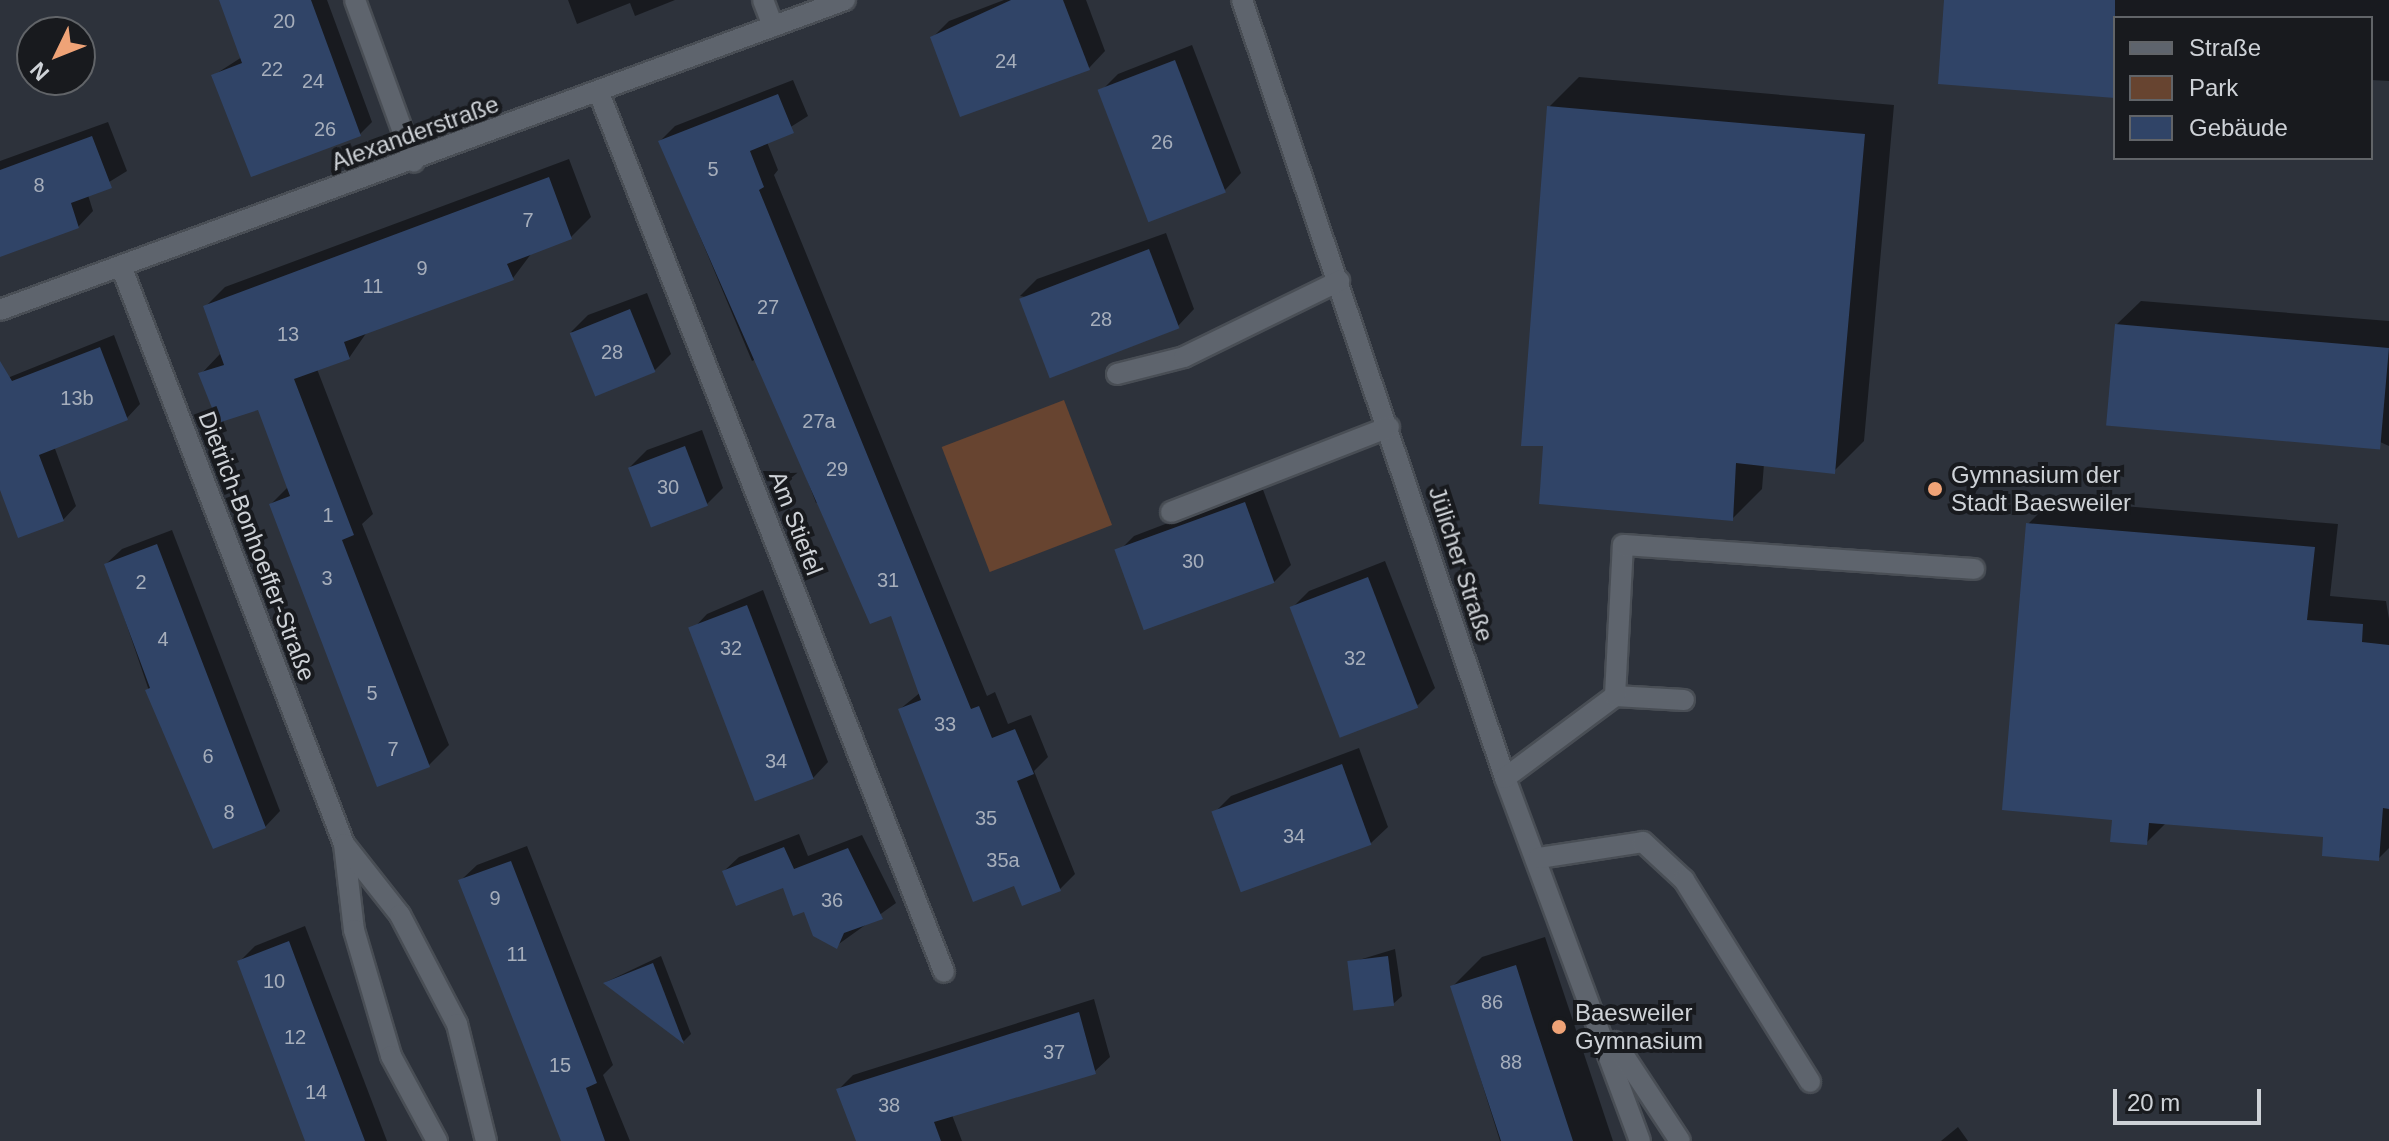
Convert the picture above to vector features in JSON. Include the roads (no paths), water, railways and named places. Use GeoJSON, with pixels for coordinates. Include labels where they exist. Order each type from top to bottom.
{"type":"FeatureCollection","features":[{"type":"Feature","properties":{"kind":"street"},"geometry":{"type":"LineString","coordinates":[[355,0],[414,162]]}},
{"type":"Feature","properties":{"kind":"street"},"geometry":{"type":"LineString","coordinates":[[763,0],[773,26]]}},
{"type":"Feature","properties":{"kind":"street","name":"Alexanderstraße"},"geometry":{"type":"LineString","coordinates":[[0,310],[414,162],[845,0]]}},
{"type":"Feature","properties":{"kind":"street","name":"Jülicher Straße"},"geometry":{"type":"LineString","coordinates":[[1242,0],[1389,427],[1505,778],[1539,858],[1640,1141]]}},
{"type":"Feature","properties":{"kind":"street","name":"Am Stiefel"},"geometry":{"type":"LineString","coordinates":[[599,93],[944,972]]}},
{"type":"Feature","properties":{"kind":"street","name":"Dietrich-Bonhoeffer-Straße"},"geometry":{"type":"LineString","coordinates":[[121,266],[344,844],[354,930],[391,1056],[437,1141]]}},
{"type":"Feature","properties":{"kind":"street"},"geometry":{"type":"LineString","coordinates":[[1117,374],[1184,357],[1339,281]]}},
{"type":"Feature","properties":{"kind":"street"},"geometry":{"type":"LineString","coordinates":[[1171,512],[1389,427]]}},
{"type":"Feature","properties":{"kind":"street"},"geometry":{"type":"LineString","coordinates":[[1615,696],[1623,545],[1974,569]]}},
{"type":"Feature","properties":{"kind":"street"},"geometry":{"type":"LineString","coordinates":[[1505,778],[1615,696],[1684,700]]}},
{"type":"Feature","properties":{"kind":"street"},"geometry":{"type":"LineString","coordinates":[[1539,858],[1643,842],[1684,880],[1810,1082]]}},
{"type":"Feature","properties":{"kind":"street","name":"Dietrich-Bonhoeffer-Straße"},"geometry":{"type":"LineString","coordinates":[[344,844],[400,915],[457,1024],[486,1141]]}},
{"type":"Feature","properties":{"kind":"street"},"geometry":{"type":"LineString","coordinates":[[1595,1012],[1680,1141]]}},
{"type":"Feature","properties":{"kind":"place","name":"Gymnasium der Stadt Baesweiler"},"geometry":{"type":"Point","coordinates":[1935,489]}},
{"type":"Feature","properties":{"kind":"place","name":"Baesweiler Gymnasium"},"geometry":{"type":"Point","coordinates":[1559,1027]}}]}
